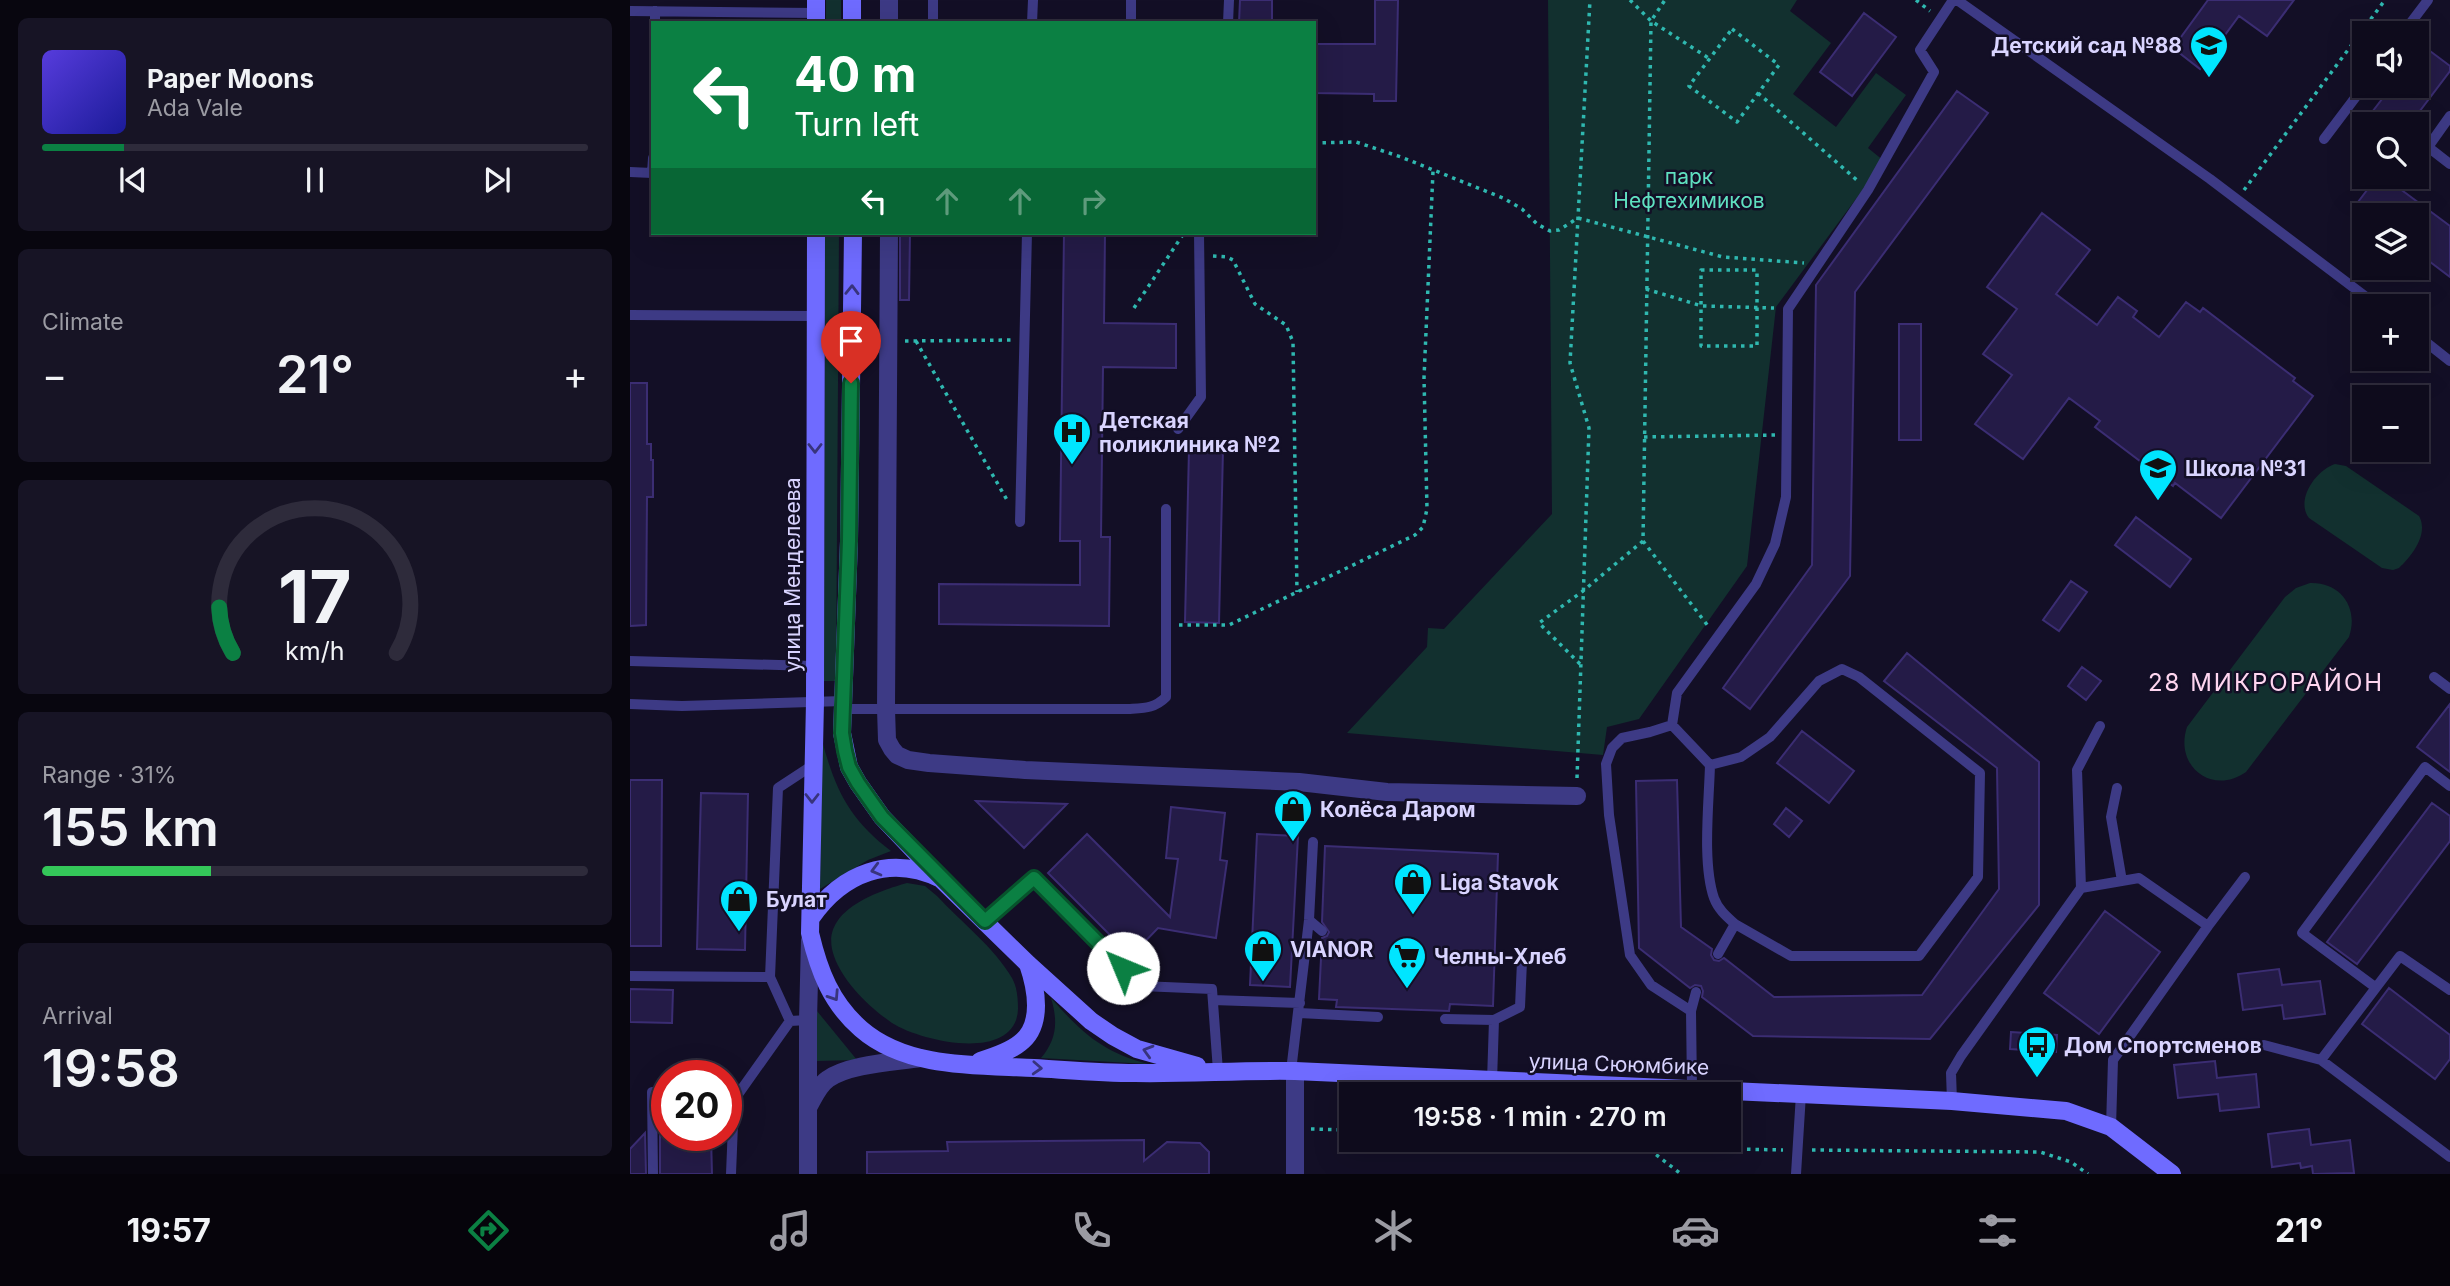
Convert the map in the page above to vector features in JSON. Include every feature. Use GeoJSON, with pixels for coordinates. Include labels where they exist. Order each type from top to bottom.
{"type":"FeatureCollection","features":[{"type":"Feature","properties":{"kind":"street"},"geometry":{"type":"LineString","coordinates":[[852,0],[852,21]]}},
{"type":"Feature","properties":{"kind":"street"},"geometry":{"type":"LineString","coordinates":[[889,0],[889,21]]}},
{"type":"Feature","properties":{"kind":"street","name":"улица Менделеева"},"geometry":{"type":"LineString","coordinates":[[811,925],[815,702],[816,235]]}},
{"type":"Feature","properties":{"kind":"street"},"geometry":{"type":"LineString","coordinates":[[853,235],[849,541],[843,705],[845,751],[849,767],[882,817],[941,879],[1091,1021],[1137,1049],[1216,1070]]}},
{"type":"Feature","properties":{"kind":"street"},"geometry":{"type":"LineString","coordinates":[[889,235],[886,709],[887,740],[897,755],[908,760],[929,763],[1298,782],[1387,792],[1577,796]]}},
{"type":"Feature","properties":{"kind":"street"},"geometry":{"type":"LineString","coordinates":[[808,1174],[807,1109],[799,1021],[811,925],[829,896],[854,878],[880,868],[900,866],[925,871],[941,879]]}},
{"type":"Feature","properties":{"kind":"street"},"geometry":{"type":"LineString","coordinates":[[811,925],[818,966],[830,993],[845,1012],[862,1030],[880,1042],[920,1058],[969,1065],[1134,1073],[1216,1070]]}},
{"type":"Feature","properties":{"kind":"street"},"geometry":{"type":"LineString","coordinates":[[969,1065],[1006,1051],[1026,1037],[1034,1017],[1037,995],[1028,964]]}},
{"type":"Feature","properties":{"kind":"street"},"geometry":{"type":"LineString","coordinates":[[807,1109],[828,1079],[845,1071],[920,1058]]}},
{"type":"Feature","properties":{"kind":"street","name":"улица Сююмбике"},"geometry":{"type":"LineString","coordinates":[[1216,1070],[1517,1082]]}},
{"type":"Feature","properties":{"kind":"street"},"geometry":{"type":"LineString","coordinates":[[1293,1071],[1295,1174]]}},
{"type":"Feature","properties":{"kind":"street","name":"улица Сююмбике"},"geometry":{"type":"LineString","coordinates":[[1741,1091],[1952,1101],[2066,1111],[2110,1127],[2165,1172]]}},
{"type":"Feature","properties":{"kind":"lane"},"geometry":{"type":"LineString","coordinates":[[933,0],[933,21]]}},
{"type":"Feature","properties":{"kind":"lane"},"geometry":{"type":"LineString","coordinates":[[1032,21],[1033,0]]}},
{"type":"Feature","properties":{"kind":"lane"},"geometry":{"type":"LineString","coordinates":[[1131,0],[1131,21]]}},
{"type":"Feature","properties":{"kind":"lane"},"geometry":{"type":"LineString","coordinates":[[1228,21],[1229,0]]}},
{"type":"Feature","properties":{"kind":"lane"},"geometry":{"type":"LineString","coordinates":[[1672,724],[1677,693],[1756,584],[1775,544],[1786,497],[1788,309],[1868,190],[1934,72],[1920,50],[1955,0],[2237,199],[2362,294]]}},
{"type":"Feature","properties":{"kind":"lane"},"geometry":{"type":"LineString","coordinates":[[2412,21],[2428,0]]}},
{"type":"Feature","properties":{"kind":"lane"},"geometry":{"type":"LineString","coordinates":[[630,11],[816,12]]}},
{"type":"Feature","properties":{"kind":"lane"},"geometry":{"type":"LineString","coordinates":[[655,11],[655,21]]}},
{"type":"Feature","properties":{"kind":"lane"},"geometry":{"type":"LineString","coordinates":[[2324,139],[2355,98]]}},
{"type":"Feature","properties":{"kind":"lane"},"geometry":{"type":"LineString","coordinates":[[2450,116],[2428,147],[2450,164]]}},
{"type":"Feature","properties":{"kind":"lane"},"geometry":{"type":"LineString","coordinates":[[630,172],[651,173]]}},
{"type":"Feature","properties":{"kind":"lane"},"geometry":{"type":"LineString","coordinates":[[1020,522],[1027,235]]}},
{"type":"Feature","properties":{"kind":"lane"},"geometry":{"type":"LineString","coordinates":[[1178,429],[1201,397],[1199,235]]}},
{"type":"Feature","properties":{"kind":"lane"},"geometry":{"type":"LineString","coordinates":[[630,316],[816,316]]}},
{"type":"Feature","properties":{"kind":"lane"},"geometry":{"type":"LineString","coordinates":[[2429,344],[2450,361]]}},
{"type":"Feature","properties":{"kind":"lane"},"geometry":{"type":"LineString","coordinates":[[630,705],[815,702],[886,709],[1152,707],[1166,697],[1166,509]]}},
{"type":"Feature","properties":{"kind":"lane"},"geometry":{"type":"LineString","coordinates":[[630,661],[814,666]]}},
{"type":"Feature","properties":{"kind":"lane"},"geometry":{"type":"LineString","coordinates":[[1672,724],[1710,765],[1709,876],[1714,900],[1735,924],[1791,956],[1919,956],[1978,877],[1980,772],[1859,677],[1842,669],[1819,681],[1770,737],[1741,757],[1710,765]]}},
{"type":"Feature","properties":{"kind":"lane"},"geometry":{"type":"LineString","coordinates":[[2434,677],[2450,689]]}},
{"type":"Feature","properties":{"kind":"lane"},"geometry":{"type":"LineString","coordinates":[[1672,724],[1622,738],[1612,748],[1606,764],[1623,921],[1630,955],[1651,985],[1691,1011]]}},
{"type":"Feature","properties":{"kind":"lane"},"geometry":{"type":"LineString","coordinates":[[1952,1101],[1951,1073],[1961,1056],[2081,888],[2077,770],[2100,726]]}},
{"type":"Feature","properties":{"kind":"lane"},"geometry":{"type":"LineString","coordinates":[[742,1085],[799,1021],[770,977],[778,788],[813,765]]}},
{"type":"Feature","properties":{"kind":"lane"},"geometry":{"type":"LineString","coordinates":[[2375,987],[2302,933],[2425,767],[2450,786]]}},
{"type":"Feature","properties":{"kind":"lane"},"geometry":{"type":"LineString","coordinates":[[2117,788],[2111,817],[2122,881]]}},
{"type":"Feature","properties":{"kind":"lane"},"geometry":{"type":"LineString","coordinates":[[1293,1071],[1310,920],[1313,842]]}},
{"type":"Feature","properties":{"kind":"lane"},"geometry":{"type":"LineString","coordinates":[[2110,1127],[2113,1060],[2245,877]]}},
{"type":"Feature","properties":{"kind":"lane"},"geometry":{"type":"LineString","coordinates":[[985,921],[1034,878],[1141,986],[1212,989],[1216,1070]]}},
{"type":"Feature","properties":{"kind":"lane"},"geometry":{"type":"LineString","coordinates":[[2081,888],[2140,878],[2208,926]]}},
{"type":"Feature","properties":{"kind":"lane"},"geometry":{"type":"LineString","coordinates":[[1310,920],[1322,931]]}},
{"type":"Feature","properties":{"kind":"lane"},"geometry":{"type":"LineString","coordinates":[[1718,954],[1735,924]]}},
{"type":"Feature","properties":{"kind":"lane"},"geometry":{"type":"LineString","coordinates":[[2320,1060],[2400,956],[2450,990]]}},
{"type":"Feature","properties":{"kind":"lane"},"geometry":{"type":"LineString","coordinates":[[1445,1019],[1494,1020],[1520,1007],[1522,961]]}},
{"type":"Feature","properties":{"kind":"lane"},"geometry":{"type":"LineString","coordinates":[[630,976],[770,977]]}},
{"type":"Feature","properties":{"kind":"lane"},"geometry":{"type":"LineString","coordinates":[[1692,1082],[1691,1011],[1696,992]]}},
{"type":"Feature","properties":{"kind":"lane"},"geometry":{"type":"LineString","coordinates":[[1213,1000],[1378,1017]]}},
{"type":"Feature","properties":{"kind":"lane"},"geometry":{"type":"LineString","coordinates":[[1492,1081],[1494,1020]]}},
{"type":"Feature","properties":{"kind":"lane"},"geometry":{"type":"LineString","coordinates":[[2264,1045],[2320,1060],[2450,1157]]}},
{"type":"Feature","properties":{"kind":"lane"},"geometry":{"type":"LineString","coordinates":[[1796,1174],[1801,1094]]}},
{"type":"Feature","properties":{"kind":"lane"},"geometry":{"type":"LineString","coordinates":[[653,1151],[653,1174]]}},
{"type":"Feature","properties":{"kind":"lane"},"geometry":{"type":"LineString","coordinates":[[731,1151],[731,1174]]}},
{"type":"Feature","properties":{"kind":"path"},"geometry":{"type":"LineString","coordinates":[[1577,796],[1589,428],[1570,363],[1590,0]]}},
{"type":"Feature","properties":{"kind":"path"},"geometry":{"type":"LineString","coordinates":[[1630,0],[1651,21],[1710,59]]}},
{"type":"Feature","properties":{"kind":"path"},"geometry":{"type":"LineString","coordinates":[[1665,0],[1651,21],[1643,541],[1717,638]]}},
{"type":"Feature","properties":{"kind":"path"},"geometry":{"type":"LineString","coordinates":[[2237,199],[2385,0]]}},
{"type":"Feature","properties":{"kind":"path"},"geometry":{"type":"LineString","coordinates":[[1732,29],[1779,65],[1758,93],[1737,122],[1689,86],[1732,29]]}},
{"type":"Feature","properties":{"kind":"path"},"geometry":{"type":"LineString","coordinates":[[1758,93],[1868,190]]}},
{"type":"Feature","properties":{"kind":"path"},"geometry":{"type":"LineString","coordinates":[[1316,142],[1356,142],[1401,157],[1503,198],[1550,231],[1559,230],[1578,218],[1723,257],[1819,264]]}},
{"type":"Feature","properties":{"kind":"path"},"geometry":{"type":"LineString","coordinates":[[1167,625],[1229,625],[1415,535],[1423,527],[1427,509],[1424,378],[1433,171]]}},
{"type":"Feature","properties":{"kind":"path"},"geometry":{"type":"LineString","coordinates":[[1134,308],[1183,235]]}},
{"type":"Feature","properties":{"kind":"path"},"geometry":{"type":"LineString","coordinates":[[1199,256],[1227,257],[1233,260],[1255,304],[1286,325],[1293,342],[1297,592]]}},
{"type":"Feature","properties":{"kind":"path"},"geometry":{"type":"LineString","coordinates":[[1701,270],[1757,270],[1757,306],[1757,346],[1701,346],[1701,270]]}},
{"type":"Feature","properties":{"kind":"path"},"geometry":{"type":"LineString","coordinates":[[1646,289],[1702,306],[1788,309]]}},
{"type":"Feature","properties":{"kind":"path"},"geometry":{"type":"LineString","coordinates":[[889,341],[1024,340]]}},
{"type":"Feature","properties":{"kind":"path"},"geometry":{"type":"LineString","coordinates":[[916,341],[1020,522]]}},
{"type":"Feature","properties":{"kind":"path"},"geometry":{"type":"LineString","coordinates":[[1644,437],[1787,435]]}},
{"type":"Feature","properties":{"kind":"path"},"geometry":{"type":"LineString","coordinates":[[1581,664],[1539,623],[1583,591],[1643,541]]}},
{"type":"Feature","properties":{"kind":"path"},"geometry":{"type":"LineString","coordinates":[[1295,1129],[1339,1130]]}},
{"type":"Feature","properties":{"kind":"path"},"geometry":{"type":"LineString","coordinates":[[1741,1149],[2040,1152],[2071,1162],[2088,1174]]}},
{"type":"Feature","properties":{"kind":"path"},"geometry":{"type":"LineString","coordinates":[[1653,1152],[1681,1174]]}},
{"type":"Feature","properties":{"kind":"green space"},"geometry":{"type":"Polygon","coordinates":[[[826,0],[841,0],[841,21],[826,21],[826,0]]]}},
{"type":"Feature","properties":{"kind":"green space","name":"парк Нефтехимиков"},"geometry":{"type":"Polygon","coordinates":[[[1548,0],[1797,0],[1790,11],[1831,43],[1793,94],[1836,127],[1876,73],[1906,95],[1868,148],[1884,161],[1776,307],[1747,566],[1639,719],[1607,727],[1603,755],[1347,733],[1427,647],[1428,628],[1444,629],[1552,514],[1548,0]]]}},
{"type":"Feature","properties":{"kind":"green space"},"geometry":{"type":"Polygon","coordinates":[[[825,235],[839,235],[836,681],[824,681],[825,235]]]}},
{"type":"Feature","properties":{"kind":"green space"},"geometry":{"type":"Polygon","coordinates":[[[2335,464],[2346,466],[2419,516],[2422,530],[2418,544],[2399,568],[2382,568],[2309,518],[2304,503],[2310,486],[2321,472],[2335,464]]]}},
{"type":"Feature","properties":{"kind":"green space"},"geometry":{"type":"Polygon","coordinates":[[[2310,583],[2331,587],[2345,599],[2351,616],[2349,637],[2246,772],[2233,779],[2209,779],[2191,765],[2186,754],[2184,741],[2187,727],[2285,597],[2296,588],[2310,583]]]}},
{"type":"Feature","properties":{"kind":"green space"},"geometry":{"type":"Polygon","coordinates":[[[822,740],[832,774],[846,803],[865,828],[891,851],[868,860],[820,889],[822,740]]]}},
{"type":"Feature","properties":{"kind":"green space"},"geometry":{"type":"Polygon","coordinates":[[[907,883],[925,886],[937,896],[987,945],[1012,978],[1018,1009],[1013,1026],[1002,1037],[985,1042],[966,1043],[945,1041],[906,1030],[874,1009],[838,966],[831,941],[834,927],[842,916],[866,898],[907,883]]]}},
{"type":"Feature","properties":{"kind":"green space"},"geometry":{"type":"Polygon","coordinates":[[[1051,998],[1093,1039],[1118,1053],[1148,1064],[1041,1058],[1055,1030],[1051,998]]]}},
{"type":"Feature","properties":{"kind":"green space"},"geometry":{"type":"Polygon","coordinates":[[[817,1011],[857,1060],[817,1061],[817,1011]]]}},
{"type":"Feature","properties":{"kind":"building"},"geometry":{"type":"Polygon","coordinates":[[[1240,0],[1272,0],[1272,21],[1239,21],[1240,0]]]}},
{"type":"Feature","properties":{"kind":"building"},"geometry":{"type":"Polygon","coordinates":[[[1375,0],[1398,0],[1396,101],[1374,101],[1374,94],[1316,93],[1316,44],[1375,44],[1375,0]]]}},
{"type":"Feature","properties":{"kind":"building"},"geometry":{"type":"Polygon","coordinates":[[[2208,0],[2294,0],[2267,36],[2239,16],[2200,69],[2173,48],[2208,0]]]}},
{"type":"Feature","properties":{"kind":"building"},"geometry":{"type":"Polygon","coordinates":[[[1864,13],[1896,37],[1852,96],[1820,72],[1864,13]]]}},
{"type":"Feature","properties":{"kind":"building"},"geometry":{"type":"Polygon","coordinates":[[[2429,50],[2450,66],[2450,71],[2419,112],[2372,112],[2383,98],[2429,98],[2429,50]]]}},
{"type":"Feature","properties":{"kind":"building"},"geometry":{"type":"Polygon","coordinates":[[[1957,91],[1988,113],[1855,292],[1850,576],[1750,709],[1723,688],[1812,565],[1816,285],[1957,91]]]}},
{"type":"Feature","properties":{"kind":"building"},"geometry":{"type":"Polygon","coordinates":[[[2368,189],[2400,189],[2419,203],[2357,203],[2368,189]]]}},
{"type":"Feature","properties":{"kind":"building"},"geometry":{"type":"Polygon","coordinates":[[[2429,210],[2450,226],[2450,277],[2429,261],[2429,210]]]}},
{"type":"Feature","properties":{"kind":"building"},"geometry":{"type":"Polygon","coordinates":[[[2042,213],[2090,250],[2056,294],[2097,325],[2118,297],[2137,311],[2133,317],[2159,337],[2186,302],[2200,312],[2203,308],[2295,378],[2293,381],[2313,396],[2221,518],[2175,483],[2173,486],[2095,427],[2100,421],[2069,398],[2023,459],[1975,424],[2012,375],[1983,354],[2017,309],[1987,287],[2042,213]]]}},
{"type":"Feature","properties":{"kind":"building"},"geometry":{"type":"Polygon","coordinates":[[[900,235],[910,235],[909,300],[900,300],[900,235]]]}},
{"type":"Feature","properties":{"kind":"building"},"geometry":{"type":"Polygon","coordinates":[[[1064,235],[1105,235],[1104,323],[1176,324],[1176,368],[1103,367],[1101,537],[1110,537],[1109,626],[939,624],[939,584],[1080,585],[1080,541],[1060,541],[1064,235]]]}},
{"type":"Feature","properties":{"kind":"building"},"geometry":{"type":"Polygon","coordinates":[[[1899,324],[1921,324],[1921,440],[1899,440],[1899,324]]]}},
{"type":"Feature","properties":{"kind":"building"},"geometry":{"type":"Polygon","coordinates":[[[630,383],[647,383],[647,444],[651,444],[653,460],[653,497],[647,497],[646,625],[630,626],[630,383]]]}},
{"type":"Feature","properties":{"kind":"building"},"geometry":{"type":"Polygon","coordinates":[[[1189,449],[1223,449],[1219,623],[1185,622],[1189,449]]]}},
{"type":"Feature","properties":{"kind":"building"},"geometry":{"type":"Polygon","coordinates":[[[2136,517],[2191,559],[2170,587],[2115,545],[2136,517]]]}},
{"type":"Feature","properties":{"kind":"building"},"geometry":{"type":"Polygon","coordinates":[[[2071,581],[2087,592],[2059,631],[2043,620],[2071,581]]]}},
{"type":"Feature","properties":{"kind":"building"},"geometry":{"type":"Polygon","coordinates":[[[1907,653],[2039,762],[2039,905],[1930,1039],[1753,1036],[1702,997],[1701,986],[1690,988],[1639,948],[1636,781],[1677,780],[1681,927],[1712,949],[1714,960],[1724,958],[1774,997],[1922,995],[1999,889],[1997,768],[1884,681],[1907,653]]]}},
{"type":"Feature","properties":{"kind":"building"},"geometry":{"type":"Polygon","coordinates":[[[2082,667],[2101,681],[2086,700],[2068,686],[2082,667]]]}},
{"type":"Feature","properties":{"kind":"building"},"geometry":{"type":"Polygon","coordinates":[[[2450,704],[2450,772],[2417,747],[2450,704]]]}},
{"type":"Feature","properties":{"kind":"building"},"geometry":{"type":"Polygon","coordinates":[[[1802,731],[1854,771],[1829,803],[1777,763],[1802,731]]]}},
{"type":"Feature","properties":{"kind":"building"},"geometry":{"type":"Polygon","coordinates":[[[630,780],[662,780],[661,946],[630,946],[630,780]]]}},
{"type":"Feature","properties":{"kind":"building"},"geometry":{"type":"Polygon","coordinates":[[[701,793],[748,794],[745,950],[697,949],[701,793]]]}},
{"type":"Feature","properties":{"kind":"building"},"geometry":{"type":"Polygon","coordinates":[[[976,801],[1067,804],[1024,848],[976,801]]]}},
{"type":"Feature","properties":{"kind":"building"},"geometry":{"type":"Polygon","coordinates":[[[2432,803],[2450,816],[2450,841],[2357,964],[2327,942],[2432,803]]]}},
{"type":"Feature","properties":{"kind":"building"},"geometry":{"type":"Polygon","coordinates":[[[1171,807],[1225,813],[1220,860],[1227,861],[1216,938],[1158,928],[1131,956],[1048,873],[1087,834],[1170,917],[1178,859],[1166,858],[1171,807]]]}},
{"type":"Feature","properties":{"kind":"building"},"geometry":{"type":"Polygon","coordinates":[[[1786,808],[1802,821],[1789,837],[1774,824],[1786,808]]]}},
{"type":"Feature","properties":{"kind":"building"},"geometry":{"type":"Polygon","coordinates":[[[1257,834],[1298,836],[1290,987],[1250,985],[1257,834]]]}},
{"type":"Feature","properties":{"kind":"building"},"geometry":{"type":"Polygon","coordinates":[[[1325,846],[1498,854],[1493,1006],[1450,1004],[1449,1011],[1336,1007],[1337,1000],[1319,999],[1322,938],[1329,932],[1322,922],[1325,846]]]}},
{"type":"Feature","properties":{"kind":"building"},"geometry":{"type":"Polygon","coordinates":[[[2105,911],[2160,952],[2099,1034],[2044,993],[2105,911]]]}},
{"type":"Feature","properties":{"kind":"building"},"geometry":{"type":"Polygon","coordinates":[[[2279,969],[2282,985],[2320,981],[2325,1014],[2284,1019],[2282,1005],[2243,1010],[2238,974],[2279,969]]]}},
{"type":"Feature","properties":{"kind":"building"},"geometry":{"type":"Polygon","coordinates":[[[2389,988],[2450,1035],[2450,1059],[2435,1079],[2362,1024],[2389,988]]]}},
{"type":"Feature","properties":{"kind":"building"},"geometry":{"type":"Polygon","coordinates":[[[630,989],[673,990],[672,1023],[630,1022],[630,989]]]}},
{"type":"Feature","properties":{"kind":"building"},"geometry":{"type":"Polygon","coordinates":[[[2011,1032],[2057,1035],[2056,1052],[2010,1049],[2011,1032]]]}},
{"type":"Feature","properties":{"kind":"building"},"geometry":{"type":"Polygon","coordinates":[[[2215,1061],[2217,1078],[2256,1074],[2259,1107],[2220,1111],[2218,1094],[2178,1098],[2174,1065],[2215,1061]]]}},
{"type":"Feature","properties":{"kind":"building"},"geometry":{"type":"Polygon","coordinates":[[[2309,1129],[2311,1145],[2350,1140],[2354,1173],[2313,1174],[2312,1166],[2301,1168],[2300,1163],[2272,1167],[2268,1134],[2309,1129]]]}},
{"type":"Feature","properties":{"kind":"building"},"geometry":{"type":"Polygon","coordinates":[[[645,1133],[646,1174],[630,1174],[630,1149],[645,1133]]]}},
{"type":"Feature","properties":{"kind":"building"},"geometry":{"type":"Polygon","coordinates":[[[1144,1140],[1144,1161],[1167,1142],[1200,1143],[1209,1152],[1209,1174],[867,1174],[867,1152],[948,1151],[947,1142],[1144,1140]]]}},
{"type":"Feature","properties":{"kind":"building"},"geometry":{"type":"Polygon","coordinates":[[[660,1151],[711,1151],[712,1174],[660,1174],[660,1151]]]}},
{"type":"Feature","properties":{"kind":"place","name":"Детский сад №88"},"geometry":{"type":"Point","coordinates":[2209,79]}},
{"type":"Feature","properties":{"kind":"place","name":"Детская поликлиника №2"},"geometry":{"type":"Point","coordinates":[1072,466]}},
{"type":"Feature","properties":{"kind":"place","name":"Школа №31"},"geometry":{"type":"Point","coordinates":[2158,502]}},
{"type":"Feature","properties":{"kind":"place","name":"Колёса Даром"},"geometry":{"type":"Point","coordinates":[1293,843]}},
{"type":"Feature","properties":{"kind":"place","name":"Liga Stavok"},"geometry":{"type":"Point","coordinates":[1413,916]}},
{"type":"Feature","properties":{"kind":"place","name":"Булат"},"geometry":{"type":"Point","coordinates":[739,933]}},
{"type":"Feature","properties":{"kind":"place","name":"VIANOR"},"geometry":{"type":"Point","coordinates":[1263,983]}},
{"type":"Feature","properties":{"kind":"place","name":"Челны-Хлеб"},"geometry":{"type":"Point","coordinates":[1407,990]}},
{"type":"Feature","properties":{"kind":"place","name":"Дом Спортсменов"},"geometry":{"type":"Point","coordinates":[2037,1079]}},
{"type":"Feature","properties":{"kind":"district","name":"28 МИКРОРАЙОН"},"geometry":{"type":"Point","coordinates":[2266,682]}},
{"type":"Feature","properties":{"kind":"route"},"geometry":{"type":"LineString","coordinates":[[851,383],[842,733],[849,767],[882,817],[985,921],[1034,878],[1123,968]]}}]}
